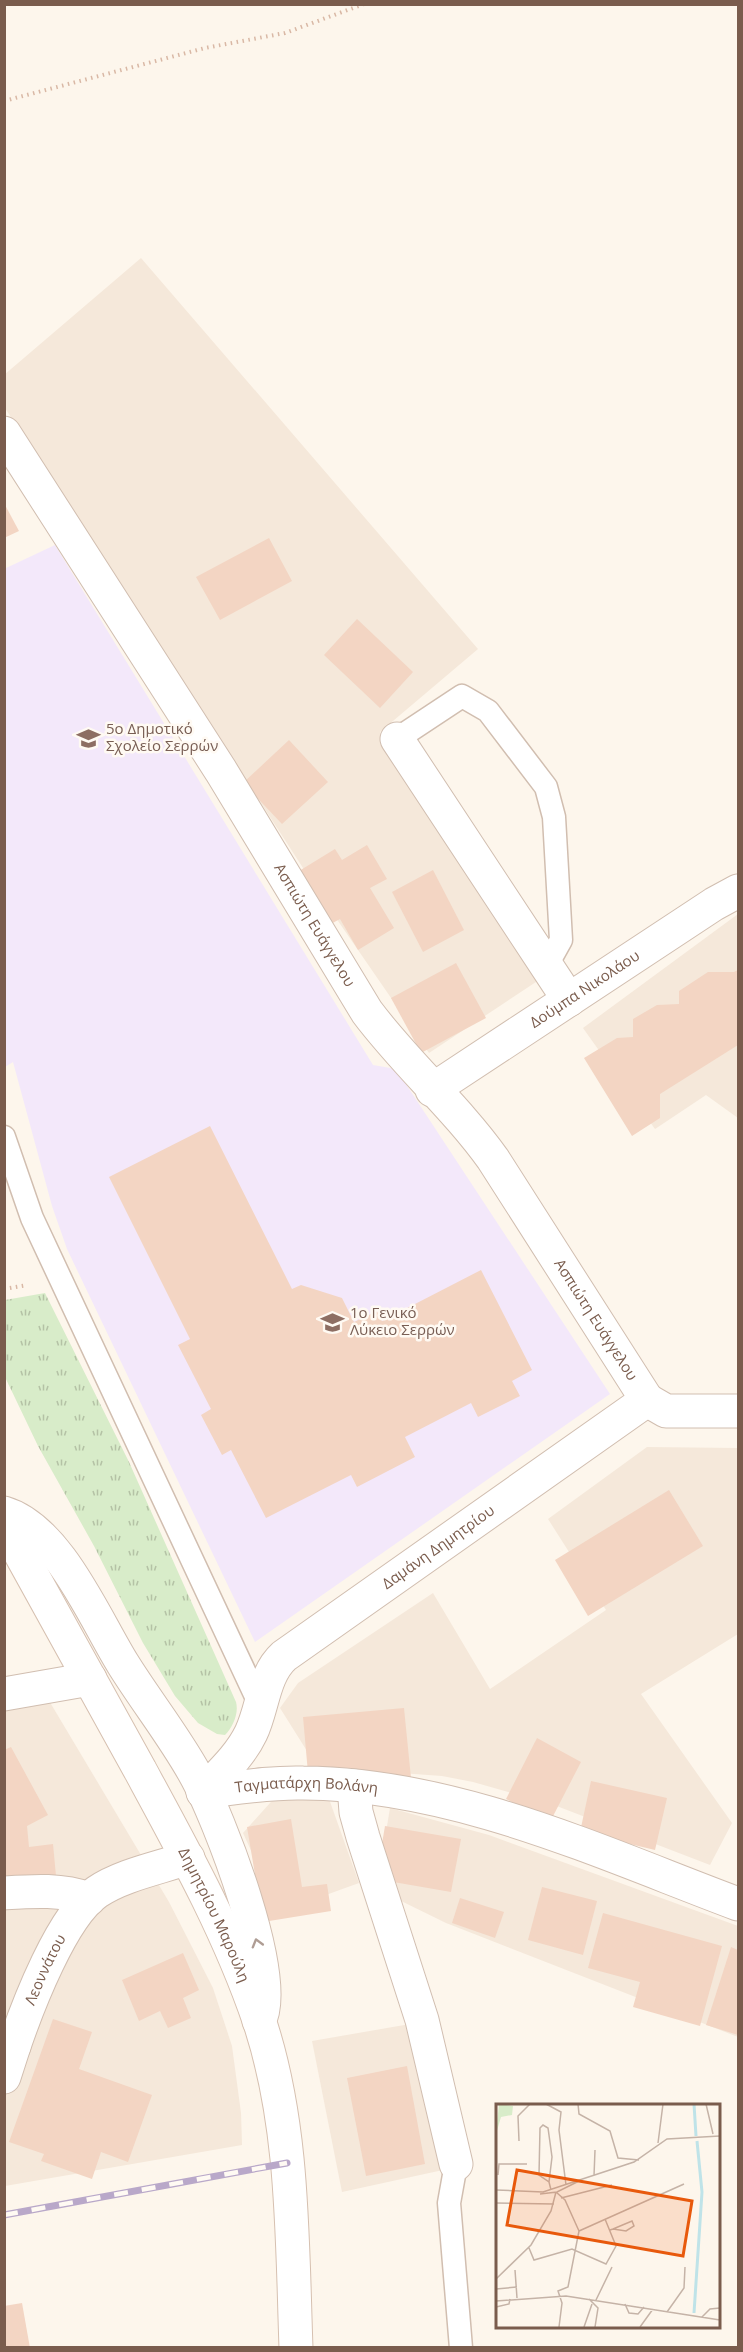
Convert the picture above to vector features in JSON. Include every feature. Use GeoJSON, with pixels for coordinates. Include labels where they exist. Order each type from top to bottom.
{"type":"FeatureCollection","features":[{"type":"Feature","properties":{"kind":"street","name":"Ασπιώτη Ευάγγελου"},"geometry":{"type":"LineString","coordinates":[[4,433],[221,771],[368,1012],[432,1090],[464,1120],[509,1181],[646,1400]]}},
{"type":"Feature","properties":{"kind":"street"},"geometry":{"type":"LineString","coordinates":[[397,739],[569,1000]]}},
{"type":"Feature","properties":{"kind":"street","name":"Δούμπα Νικολάου"},"geometry":{"type":"LineString","coordinates":[[432,1090],[714,904],[738,891]]}},
{"type":"Feature","properties":{"kind":"street"},"geometry":{"type":"LineString","coordinates":[[646,1400],[666,1412],[738,1411]]}},
{"type":"Feature","properties":{"kind":"street","name":"Δαμάνη Δημητρίου"},"geometry":{"type":"LineString","coordinates":[[203,1792],[244,1745],[261,1707],[271,1673],[284,1656],[646,1400]]}},
{"type":"Feature","properties":{"kind":"street"},"geometry":{"type":"LineString","coordinates":[[4,1513],[19,1518],[34,1530],[68,1571],[122,1662],[182,1752],[214,1812],[242,1889],[260,1955],[266,1998],[264,2012],[259,2020]]}},
{"type":"Feature","properties":{"kind":"street","name":"Δημητρίου Μαρούλη"},"geometry":{"type":"LineString","coordinates":[[4,1524],[188,1858],[235,1959],[259,2020],[272,2072],[288,2163],[296,2348]]}},
{"type":"Feature","properties":{"kind":"street"},"geometry":{"type":"LineString","coordinates":[[4,1694],[90,1680]]}},
{"type":"Feature","properties":{"kind":"street","name":"Ταγματάρχη Βολάνη"},"geometry":{"type":"LineString","coordinates":[[203,1792],[285,1783],[354,1786],[426,1798],[490,1814],[540,1830],[738,1904]]}},
{"type":"Feature","properties":{"kind":"street"},"geometry":{"type":"LineString","coordinates":[[354,1786],[356,1812],[422,2020],[456,2164]]}},
{"type":"Feature","properties":{"kind":"street","name":"Λεοννάτου"},"geometry":{"type":"LineString","coordinates":[[4,2077],[9,2044],[58,1943],[76,1912],[89,1899],[110,1886],[188,1858]]}},
{"type":"Feature","properties":{"kind":"street"},"geometry":{"type":"LineString","coordinates":[[4,1893],[56,1891],[72,1893],[89,1899]]}},
{"type":"Feature","properties":{"kind":"lane"},"geometry":{"type":"LineString","coordinates":[[397,739],[462,696],[489,711],[546,787],[554,817],[561,940],[546,967]]}},
{"type":"Feature","properties":{"kind":"lane"},"geometry":{"type":"LineString","coordinates":[[4,1137],[32,1218],[261,1707]]}},
{"type":"Feature","properties":{"kind":"lane"},"geometry":{"type":"LineString","coordinates":[[456,2164],[449,2203],[461,2348]]}},
{"type":"Feature","properties":{"kind":"path"},"geometry":{"type":"LineString","coordinates":[[4,101],[205,48],[285,33],[364,4]]}},
{"type":"Feature","properties":{"kind":"shaded area"},"geometry":{"type":"Polygon","coordinates":[[[141,258],[478,649],[380,732],[542,978],[429,1053],[327,905],[5,408],[4,375],[141,258]]]}},
{"type":"Feature","properties":{"kind":"shaded area","name":"1ο Γενικό Λύκειο Σερρών"},"geometry":{"type":"Polygon","coordinates":[[[55,545],[373,1065],[396,1069],[610,1394],[255,1642],[67,1249],[52,1206],[13,1062],[5,1067],[4,569],[55,545]]]}},
{"type":"Feature","properties":{"kind":"shaded area"},"geometry":{"type":"Polygon","coordinates":[[[738,914],[738,1118],[706,1095],[655,1129],[583,1028],[738,914]]]}},
{"type":"Feature","properties":{"kind":"shaded area"},"geometry":{"type":"Polygon","coordinates":[[[647,1447],[738,1448],[738,1634],[641,1694],[732,1823],[710,1865],[554,1805],[473,1782],[442,1776],[317,1767],[280,1708],[298,1683],[433,1593],[490,1689],[606,1610],[548,1519],[647,1447]]]}},
{"type":"Feature","properties":{"kind":"shaded area"},"geometry":{"type":"Polygon","coordinates":[[[48,1699],[169,1902],[213,1988],[232,2046],[241,2113],[242,2145],[5,2186],[5,1711],[48,1699]]]}},
{"type":"Feature","properties":{"kind":"shaded area"},"geometry":{"type":"Polygon","coordinates":[[[279,1793],[328,1796],[359,1883],[279,1912],[243,1833],[279,1793]]]}},
{"type":"Feature","properties":{"kind":"shaded area"},"geometry":{"type":"Polygon","coordinates":[[[390,1808],[489,1835],[738,1926],[738,2037],[446,1923],[395,1898],[382,1856],[390,1808]]]}},
{"type":"Feature","properties":{"kind":"shaded area"},"geometry":{"type":"Polygon","coordinates":[[[410,2024],[443,2170],[342,2192],[312,2041],[410,2024]]]}},
{"type":"Feature","properties":{"kind":"green space"},"geometry":{"type":"Polygon","coordinates":[[[45,1293],[129,1462],[236,1702],[235,1720],[225,1735],[217,1734],[198,1723],[175,1696],[143,1643],[94,1546],[38,1446],[5,1377],[5,1300],[45,1293]]]}},
{"type":"Feature","properties":{"kind":"building"},"geometry":{"type":"Polygon","coordinates":[[[4,503],[19,531],[4,538],[4,503]]]}},
{"type":"Feature","properties":{"kind":"building"},"geometry":{"type":"Polygon","coordinates":[[[269,538],[292,581],[220,620],[196,577],[269,538]]]}},
{"type":"Feature","properties":{"kind":"building"},"geometry":{"type":"Polygon","coordinates":[[[357,619],[413,672],[380,708],[324,655],[357,619]]]}},
{"type":"Feature","properties":{"kind":"building"},"geometry":{"type":"Polygon","coordinates":[[[289,740],[328,782],[282,824],[243,783],[289,740]]]}},
{"type":"Feature","properties":{"kind":"building"},"geometry":{"type":"Polygon","coordinates":[[[367,845],[387,879],[370,888],[394,928],[358,950],[340,919],[318,931],[286,879],[335,849],[342,860],[367,845]]]}},
{"type":"Feature","properties":{"kind":"building"},"geometry":{"type":"Polygon","coordinates":[[[433,870],[464,930],[423,952],[392,892],[433,870]]]}},
{"type":"Feature","properties":{"kind":"building"},"geometry":{"type":"Polygon","coordinates":[[[456,963],[486,1018],[421,1053],[391,998],[456,963]]]}},
{"type":"Feature","properties":{"kind":"building"},"geometry":{"type":"Polygon","coordinates":[[[738,970],[738,1045],[660,1094],[660,1118],[632,1136],[584,1058],[617,1038],[633,1037],[633,1019],[657,1005],[679,1004],[679,991],[708,972],[738,970]]]}},
{"type":"Feature","properties":{"kind":"building"},"geometry":{"type":"Polygon","coordinates":[[[210,1126],[292,1289],[301,1285],[342,1298],[354,1322],[377,1311],[382,1321],[481,1270],[532,1370],[512,1381],[520,1396],[478,1417],[471,1403],[405,1437],[415,1457],[357,1487],[351,1475],[266,1518],[231,1450],[222,1455],[201,1415],[211,1409],[178,1345],[190,1339],[109,1177],[210,1126]]]}},
{"type":"Feature","properties":{"kind":"building"},"geometry":{"type":"Polygon","coordinates":[[[669,1490],[703,1546],[588,1616],[555,1560],[669,1490]]]}},
{"type":"Feature","properties":{"kind":"building"},"geometry":{"type":"Polygon","coordinates":[[[404,1708],[411,1778],[308,1773],[303,1717],[404,1708]]]}},
{"type":"Feature","properties":{"kind":"building"},"geometry":{"type":"Polygon","coordinates":[[[537,1738],[581,1762],[550,1822],[506,1799],[537,1738]]]}},
{"type":"Feature","properties":{"kind":"building"},"geometry":{"type":"Polygon","coordinates":[[[11,1747],[48,1815],[27,1826],[29,1847],[53,1844],[56,1876],[4,1887],[4,1750],[11,1747]]]}},
{"type":"Feature","properties":{"kind":"building"},"geometry":{"type":"Polygon","coordinates":[[[591,1781],[667,1798],[655,1850],[580,1832],[591,1781]]]}},
{"type":"Feature","properties":{"kind":"building"},"geometry":{"type":"Polygon","coordinates":[[[291,1819],[302,1887],[327,1884],[331,1911],[263,1922],[247,1827],[291,1819]]]}},
{"type":"Feature","properties":{"kind":"building"},"geometry":{"type":"Polygon","coordinates":[[[385,1826],[461,1839],[451,1892],[376,1879],[385,1826]]]}},
{"type":"Feature","properties":{"kind":"building"},"geometry":{"type":"Polygon","coordinates":[[[542,1887],[597,1901],[583,1955],[528,1940],[542,1887]]]}},
{"type":"Feature","properties":{"kind":"building"},"geometry":{"type":"Polygon","coordinates":[[[460,1898],[504,1912],[495,1938],[452,1923],[460,1898]]]}},
{"type":"Feature","properties":{"kind":"building"},"geometry":{"type":"Polygon","coordinates":[[[603,1913],[722,1946],[700,2026],[633,2007],[640,1982],[588,1968],[603,1913]]]}},
{"type":"Feature","properties":{"kind":"building"},"geometry":{"type":"Polygon","coordinates":[[[731,1947],[738,1950],[738,2035],[706,2025],[731,1947]]]}},
{"type":"Feature","properties":{"kind":"building"},"geometry":{"type":"Polygon","coordinates":[[[183,1953],[199,1990],[183,1998],[191,2018],[168,2028],[160,2011],[139,2021],[122,1980],[183,1953]]]}},
{"type":"Feature","properties":{"kind":"building"},"geometry":{"type":"Polygon","coordinates":[[[53,2019],[92,2032],[79,2069],[152,2095],[128,2162],[101,2152],[92,2179],[41,2161],[44,2154],[9,2142],[53,2019]]]}},
{"type":"Feature","properties":{"kind":"building"},"geometry":{"type":"Polygon","coordinates":[[[407,2066],[425,2164],[366,2176],[347,2078],[407,2066]]]}},
{"type":"Feature","properties":{"kind":"building"},"geometry":{"type":"Polygon","coordinates":[[[22,2303],[30,2348],[4,2348],[4,2306],[22,2303]]]}},
{"type":"Feature","properties":{"kind":"railway"},"geometry":{"type":"LineString","coordinates":[[4,2215],[287,2163]]}},
{"type":"Feature","properties":{"kind":"place","name":"5ο Δημοτικό Σχολείο Σερρών"},"geometry":{"type":"Point","coordinates":[88,738]}},
{"type":"Feature","properties":{"kind":"place","name":"1ο Γενικό Λύκειο Σερρών"},"geometry":{"type":"Point","coordinates":[332,1322]}}]}
